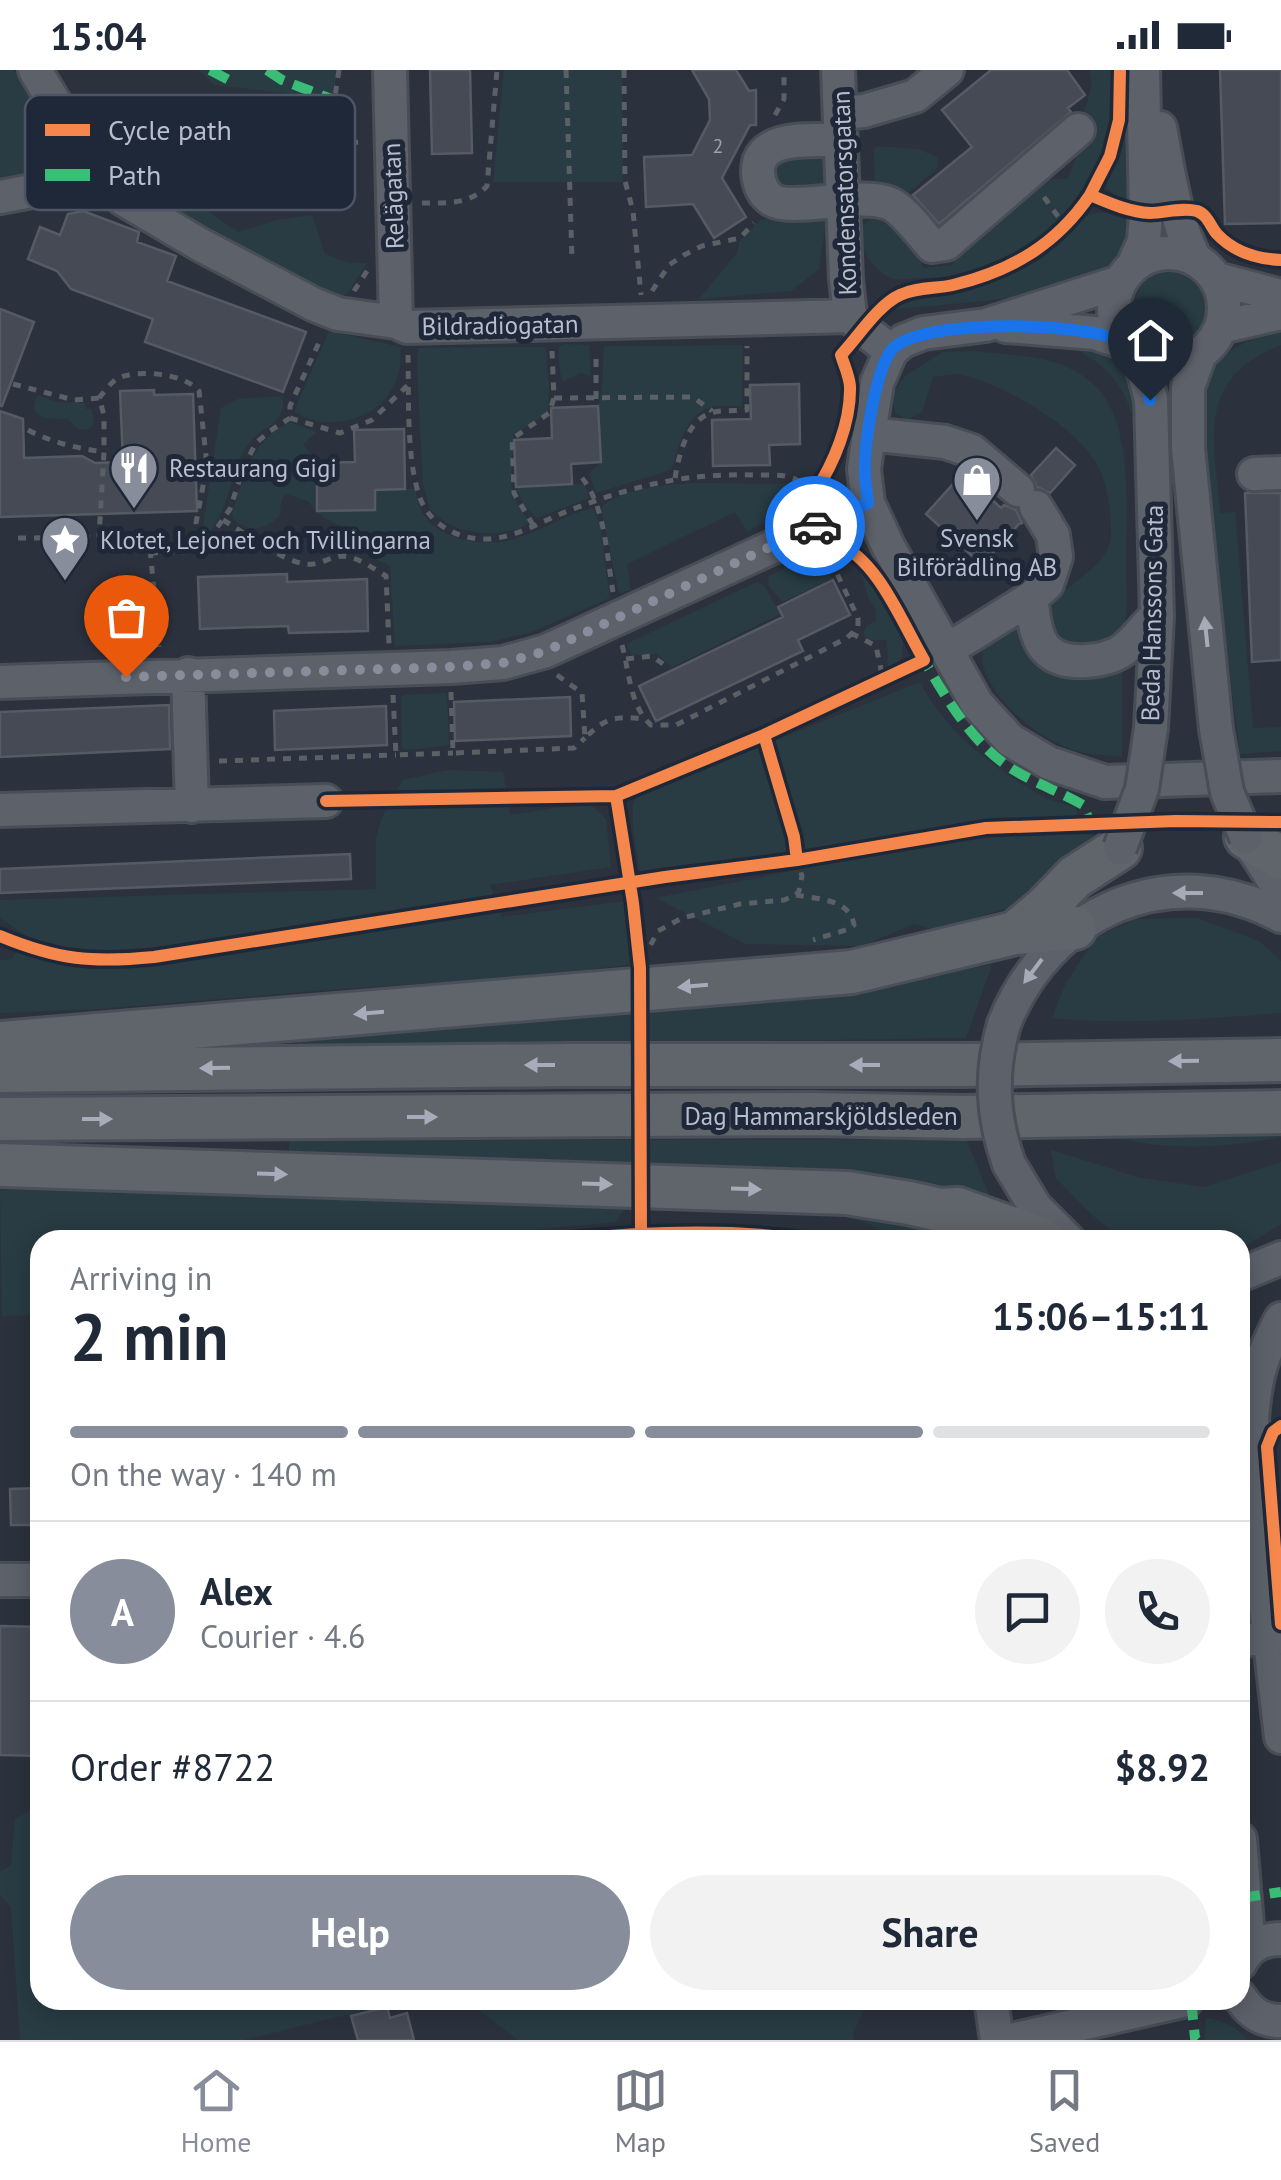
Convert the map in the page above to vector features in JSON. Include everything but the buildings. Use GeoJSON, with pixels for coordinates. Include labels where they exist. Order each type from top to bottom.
{"type":"FeatureCollection","features":[{"type":"Feature","properties":{"kind":"main road"},"geometry":{"type":"LineString","coordinates":[[1015,933],[1076,877],[1120,848]]}},
{"type":"Feature","properties":{"kind":"main road"},"geometry":{"type":"LineString","coordinates":[[0,1043],[852,972],[1015,933],[1081,924]]}},
{"type":"Feature","properties":{"kind":"main road","name":"Dag Hammarskjöldsleden"},"geometry":{"type":"LineString","coordinates":[[0,1071],[1281,1060]]}},
{"type":"Feature","properties":{"kind":"main road","name":"Dag Hammarskjöldsleden"},"geometry":{"type":"LineString","coordinates":[[0,1119],[792,1114],[962,1117],[1281,1112]]}},
{"type":"Feature","properties":{"kind":"main road"},"geometry":{"type":"LineString","coordinates":[[0,1165],[847,1193],[940,1210],[958,1208],[1016,1230]]}},
{"type":"Feature","properties":{"kind":"main road"},"geometry":{"type":"LineString","coordinates":[[940,1210],[971,1230]]}},
{"type":"Feature","properties":{"kind":"street","name":"Bildradiogatan"},"geometry":{"type":"LineString","coordinates":[[34,70],[49,95]]}},
{"type":"Feature","properties":{"kind":"street","name":"Relägatan"},"geometry":{"type":"LineString","coordinates":[[390,70],[394,258],[401,325]]}},
{"type":"Feature","properties":{"kind":"street","name":"Kondensatorsgatan"},"geometry":{"type":"LineString","coordinates":[[838,70],[850,316]]}},
{"type":"Feature","properties":{"kind":"street"},"geometry":{"type":"LineString","coordinates":[[946,70],[915,96],[864,111],[840,126],[774,145],[759,162],[762,190],[780,203],[843,199],[892,203],[932,246],[946,244],[1078,130]]}},
{"type":"Feature","properties":{"kind":"street","name":"Beda Hanssons Gata"},"geometry":{"type":"LineString","coordinates":[[1146,70],[1184,238],[1222,292],[1222,327],[1200,354],[1188,387],[1188,448],[1216,729],[1227,792],[1263,847],[1281,899]]}},
{"type":"Feature","properties":{"kind":"street","name":"Beda Hanssons Gata"},"geometry":{"type":"LineString","coordinates":[[1081,924],[1120,848],[1142,788],[1150,728],[1157,616],[1150,400],[1132,348],[1118,330],[1114,310],[1126,274],[1144,241],[1146,70]]}},
{"type":"Feature","properties":{"kind":"street"},"geometry":{"type":"LineString","coordinates":[[0,197],[25,192]]}},
{"type":"Feature","properties":{"kind":"street","name":"Bildradiogatan"},"geometry":{"type":"LineString","coordinates":[[143,210],[315,305],[333,320],[401,325],[850,316]]}},
{"type":"Feature","properties":{"kind":"street"},"geometry":{"type":"LineString","coordinates":[[986,325],[1126,274],[1145,258],[1160,253],[1182,254],[1206,269],[1281,296]]}},
{"type":"Feature","properties":{"kind":"street"},"geometry":{"type":"LineString","coordinates":[[1222,327],[1281,313]]}},
{"type":"Feature","properties":{"kind":"street"},"geometry":{"type":"LineString","coordinates":[[850,316],[891,351]]}},
{"type":"Feature","properties":{"kind":"street"},"geometry":{"type":"LineString","coordinates":[[1200,354],[1173,363],[1150,360],[1096,332],[986,325],[922,334],[903,341],[891,351],[877,383],[864,470],[868,503],[977,704],[1010,740],[1058,767],[1105,782],[1281,776]]}},
{"type":"Feature","properties":{"kind":"street"},"geometry":{"type":"LineString","coordinates":[[869,434],[944,442],[972,451],[1027,498],[1053,534],[1056,556],[1047,584],[1032,598],[947,650]]}},
{"type":"Feature","properties":{"kind":"street"},"geometry":{"type":"LineString","coordinates":[[0,682],[503,663],[546,651],[868,503]]}},
{"type":"Feature","properties":{"kind":"street"},"geometry":{"type":"LineString","coordinates":[[1032,598],[1038,635],[1048,652],[1066,659],[1093,661],[1120,653],[1157,616]]}},
{"type":"Feature","properties":{"kind":"street"},"geometry":{"type":"LineString","coordinates":[[175,675],[190,762],[192,806]]}},
{"type":"Feature","properties":{"kind":"street"},"geometry":{"type":"LineString","coordinates":[[0,810],[326,801]]}},
{"type":"Feature","properties":{"kind":"street"},"geometry":{"type":"LineString","coordinates":[[1058,1230],[1034,1206],[1010,1164],[996,1118],[994,1094],[1004,1024],[1039,961],[1081,924],[1134,900],[1160,894],[1186,892],[1237,898],[1281,916]]}},
{"type":"Feature","properties":{"kind":"street"},"geometry":{"type":"LineString","coordinates":[[1250,1271],[1281,1258]]}},
{"type":"Feature","properties":{"kind":"street"},"geometry":{"type":"LineString","coordinates":[[1281,1319],[1263,1353],[1252,1419],[1264,1638],[1281,1738]]}},
{"type":"Feature","properties":{"kind":"street"},"geometry":{"type":"LineString","coordinates":[[0,1580],[30,1580]]}},
{"type":"Feature","properties":{"kind":"street"},"geometry":{"type":"LineString","coordinates":[[1250,1951],[1260,1942],[1281,1939]]}},
{"type":"Feature","properties":{"kind":"street"},"geometry":{"type":"LineString","coordinates":[[1250,2009],[1263,2019],[1281,2021]]}},
{"type":"Feature","properties":{"kind":"street"},"geometry":{"type":"LineString","coordinates":[[993,2010],[998,2040]]}},
{"type":"Feature","properties":{"kind":"street"},"geometry":{"type":"LineString","coordinates":[[1011,2040],[1143,2010]]}},
{"type":"Feature","properties":{"kind":"path"},"geometry":{"type":"LineString","coordinates":[[335,95],[339,70]]}},
{"type":"Feature","properties":{"kind":"path"},"geometry":{"type":"LineString","coordinates":[[394,204],[453,203],[478,197],[486,186],[497,70]]}},
{"type":"Feature","properties":{"kind":"path"},"geometry":{"type":"LineString","coordinates":[[566,70],[572,258]]}},
{"type":"Feature","properties":{"kind":"path"},"geometry":{"type":"LineString","coordinates":[[624,70],[624,169],[633,211],[642,306],[670,265],[702,246],[740,238],[754,224],[762,190]]}},
{"type":"Feature","properties":{"kind":"path"},"geometry":{"type":"LineString","coordinates":[[774,145],[767,130],[784,99],[784,70]]}},
{"type":"Feature","properties":{"kind":"path"},"geometry":{"type":"LineString","coordinates":[[355,143],[391,142]]}},
{"type":"Feature","properties":{"kind":"path"},"geometry":{"type":"LineString","coordinates":[[1036,166],[1044,200],[1066,226]]}},
{"type":"Feature","properties":{"kind":"path"},"geometry":{"type":"LineString","coordinates":[[290,418],[290,406],[333,320],[374,260],[394,258]]}},
{"type":"Feature","properties":{"kind":"path"},"geometry":{"type":"LineString","coordinates":[[674,478],[685,440],[697,421],[714,412],[747,410],[748,318]]}},
{"type":"Feature","properties":{"kind":"path"},"geometry":{"type":"LineString","coordinates":[[401,325],[409,384],[412,464],[420,498],[428,514],[442,528],[486,539],[509,536],[625,490],[674,478],[768,475],[794,478],[814,492]]}},
{"type":"Feature","properties":{"kind":"path"},"geometry":{"type":"LineString","coordinates":[[533,526],[514,493],[512,440],[549,413],[554,398],[551,342]]}},
{"type":"Feature","properties":{"kind":"path"},"geometry":{"type":"LineString","coordinates":[[596,342],[596,399]]}},
{"type":"Feature","properties":{"kind":"path"},"geometry":{"type":"LineString","coordinates":[[13,384],[74,400],[98,398],[118,378],[136,374],[180,378],[194,384],[199,390],[207,465],[196,522],[201,551]]}},
{"type":"Feature","properties":{"kind":"path"},"geometry":{"type":"LineString","coordinates":[[201,551],[230,509],[256,443],[270,430],[290,418],[340,433],[372,420],[409,384]]}},
{"type":"Feature","properties":{"kind":"path"},"geometry":{"type":"LineString","coordinates":[[554,398],[693,397],[714,412]]}},
{"type":"Feature","properties":{"kind":"path"},"geometry":{"type":"LineString","coordinates":[[98,398],[104,415],[99,538]]}},
{"type":"Feature","properties":{"kind":"path"},"geometry":{"type":"LineString","coordinates":[[28,430],[60,444],[104,452]]}},
{"type":"Feature","properties":{"kind":"path"},"geometry":{"type":"LineString","coordinates":[[582,478],[602,527],[615,600]]}},
{"type":"Feature","properties":{"kind":"path"},"geometry":{"type":"LineString","coordinates":[[223,520],[303,564],[344,556],[386,576],[396,755]]}},
{"type":"Feature","properties":{"kind":"path"},"geometry":{"type":"LineString","coordinates":[[18,538],[149,537],[175,675]]}},
{"type":"Feature","properties":{"kind":"path"},"geometry":{"type":"LineString","coordinates":[[621,643],[628,679],[643,718],[651,725],[676,725],[846,638],[858,627],[858,618],[825,547],[836,542]]}},
{"type":"Feature","properties":{"kind":"path"},"geometry":{"type":"LineString","coordinates":[[150,553],[201,551]]}},
{"type":"Feature","properties":{"kind":"path"},"geometry":{"type":"LineString","coordinates":[[852,633],[876,646],[883,679]]}},
{"type":"Feature","properties":{"kind":"path"},"geometry":{"type":"LineString","coordinates":[[546,651],[555,674],[582,692],[585,738]]}},
{"type":"Feature","properties":{"kind":"path"},"geometry":{"type":"LineString","coordinates":[[626,659],[646,656],[663,664]]}},
{"type":"Feature","properties":{"kind":"path"},"geometry":{"type":"LineString","coordinates":[[451,667],[453,753]]}},
{"type":"Feature","properties":{"kind":"path"},"geometry":{"type":"LineString","coordinates":[[190,762],[574,748],[603,721],[643,718]]}},
{"type":"Feature","properties":{"kind":"path"},"geometry":{"type":"LineString","coordinates":[[639,955],[648,950],[658,931],[682,918],[796,895],[802,876],[798,860]]}},
{"type":"Feature","properties":{"kind":"path"},"geometry":{"type":"LineString","coordinates":[[796,895],[840,905],[850,911],[856,923],[844,932],[804,942]]}},
{"type":"Feature","properties":{"kind":"shaded area"},"geometry":{"type":"Polygon","coordinates":[[[0,70],[14,70],[28,95],[25,179],[0,183],[0,70]]]}},
{"type":"Feature","properties":{"kind":"shaded area"},"geometry":{"type":"Polygon","coordinates":[[[199,70],[337,70],[334,95],[291,95],[214,85],[199,70]]]}},
{"type":"Feature","properties":{"kind":"shaded area"},"geometry":{"type":"Polygon","coordinates":[[[504,70],[622,70],[623,182],[493,182],[504,70]]]}},
{"type":"Feature","properties":{"kind":"shaded area"},"geometry":{"type":"Polygon","coordinates":[[[1089,70],[1112,70],[1106,138],[1087,186],[1054,226],[1006,259],[963,274],[897,279],[874,266],[862,236],[863,225],[871,219],[893,223],[907,232],[923,268],[952,265],[966,240],[1041,179],[1067,179],[1091,125],[1084,113],[1092,84],[1089,70]]]}},
{"type":"Feature","properties":{"kind":"shaded area"},"geometry":{"type":"Polygon","coordinates":[[[1128,102],[1130,200],[1106,188],[1122,145],[1128,102]]]}},
{"type":"Feature","properties":{"kind":"shaded area"},"geometry":{"type":"Polygon","coordinates":[[[876,146],[918,149],[937,157],[938,168],[909,192],[864,185],[875,180],[876,146]]]}},
{"type":"Feature","properties":{"kind":"shaded area"},"geometry":{"type":"Polygon","coordinates":[[[828,149],[830,191],[785,195],[767,169],[782,152],[828,149]]]}},
{"type":"Feature","properties":{"kind":"shaded area"},"geometry":{"type":"Polygon","coordinates":[[[175,210],[206,210],[238,232],[281,219],[312,215],[325,254],[349,263],[367,263],[343,300],[175,210]]]}},
{"type":"Feature","properties":{"kind":"shaded area"},"geometry":{"type":"Polygon","coordinates":[[[1095,213],[1131,221],[1123,254],[1099,275],[1045,292],[892,308],[901,298],[962,292],[994,281],[1043,258],[1085,216],[1095,213]]]}},
{"type":"Feature","properties":{"kind":"shaded area"},"geometry":{"type":"Polygon","coordinates":[[[827,215],[819,269],[791,291],[699,299],[737,253],[739,242],[761,220],[827,215]]]}},
{"type":"Feature","properties":{"kind":"shaded area"},"geometry":{"type":"Polygon","coordinates":[[[1171,271],[1197,282],[1208,308],[1197,334],[1171,345],[1145,334],[1134,308],[1145,282],[1171,271]]]}},
{"type":"Feature","properties":{"kind":"shaded area"},"geometry":{"type":"Polygon","coordinates":[[[329,331],[401,347],[399,371],[389,394],[370,412],[344,421],[318,421],[294,411],[329,331]]]}},
{"type":"Feature","properties":{"kind":"shaded area"},"geometry":{"type":"Polygon","coordinates":[[[1281,331],[1281,345],[1253,359],[1234,375],[1222,393],[1216,414],[1220,513],[1235,512],[1253,728],[1281,727],[1281,751],[1240,754],[1196,410],[1209,377],[1225,356],[1247,342],[1281,331]]]}},
{"type":"Feature","properties":{"kind":"shaded area"},"geometry":{"type":"Polygon","coordinates":[[[1062,338],[1119,357],[1133,392],[1135,410],[1131,412],[1121,388],[1106,370],[1064,344],[1062,338]]]}},
{"type":"Feature","properties":{"kind":"shaded area"},"geometry":{"type":"Polygon","coordinates":[[[589,345],[591,376],[581,373],[563,381],[559,346],[589,345]]]}},
{"type":"Feature","properties":{"kind":"shaded area"},"geometry":{"type":"Polygon","coordinates":[[[743,345],[742,407],[713,407],[694,417],[671,470],[596,493],[589,474],[601,462],[598,406],[604,346],[743,345]]]}},
{"type":"Feature","properties":{"kind":"shaded area"},"geometry":{"type":"Polygon","coordinates":[[[546,347],[548,413],[513,435],[511,483],[514,497],[529,523],[518,529],[481,533],[446,523],[430,509],[423,485],[418,348],[546,347]]]}},
{"type":"Feature","properties":{"kind":"shaded area"},"geometry":{"type":"Polygon","coordinates":[[[943,352],[1039,358],[1069,368],[1096,387],[1117,423],[1127,496],[1126,618],[1118,639],[1096,649],[1056,643],[1047,622],[1054,601],[1099,561],[1111,535],[1106,487],[1084,447],[1036,408],[998,387],[963,375],[933,377],[922,412],[907,420],[895,413],[892,395],[905,376],[943,352]]]}},
{"type":"Feature","properties":{"kind":"shaded area"},"geometry":{"type":"Polygon","coordinates":[[[38,395],[56,402],[85,403],[86,409],[91,409],[92,426],[80,430],[67,419],[42,417],[35,410],[38,395]]]}},
{"type":"Feature","properties":{"kind":"shaded area"},"geometry":{"type":"Polygon","coordinates":[[[283,396],[276,420],[247,446],[218,520],[201,540],[221,408],[238,399],[283,396]]]}},
{"type":"Feature","properties":{"kind":"shaded area"},"geometry":{"type":"Polygon","coordinates":[[[290,422],[317,432],[303,444],[317,463],[317,510],[375,489],[415,489],[422,512],[433,525],[452,536],[485,542],[517,538],[593,508],[600,525],[610,598],[529,633],[490,642],[395,646],[390,566],[343,543],[343,528],[317,513],[308,501],[286,494],[279,516],[268,525],[250,528],[233,519],[252,460],[267,438],[290,422]]]}},
{"type":"Feature","properties":{"kind":"shaded area"},"geometry":{"type":"Polygon","coordinates":[[[689,483],[787,484],[795,488],[800,502],[747,531],[735,512],[627,564],[631,590],[619,593],[601,508],[629,493],[689,483]]]}},
{"type":"Feature","properties":{"kind":"shaded area"},"geometry":{"type":"Polygon","coordinates":[[[585,484],[589,498],[537,518],[525,507],[516,487],[585,484]]]}},
{"type":"Feature","properties":{"kind":"shaded area"},"geometry":{"type":"Polygon","coordinates":[[[816,553],[824,556],[832,579],[782,602],[768,585],[769,576],[816,553]]]}},
{"type":"Feature","properties":{"kind":"shaded area"},"geometry":{"type":"Polygon","coordinates":[[[842,555],[865,569],[903,636],[902,657],[888,670],[887,640],[870,640],[863,635],[866,626],[876,621],[876,610],[863,579],[842,555]]]}},
{"type":"Feature","properties":{"kind":"shaded area"},"geometry":{"type":"Polygon","coordinates":[[[757,582],[764,585],[780,614],[672,667],[657,654],[632,655],[627,645],[630,642],[757,582]]]}},
{"type":"Feature","properties":{"kind":"shaded area"},"geometry":{"type":"Polygon","coordinates":[[[1021,626],[1033,648],[1056,674],[1092,679],[1122,667],[1122,757],[1076,751],[1049,739],[1005,703],[988,678],[982,653],[994,636],[1021,626]]]}},
{"type":"Feature","properties":{"kind":"shaded area"},"geometry":{"type":"Polygon","coordinates":[[[920,682],[943,716],[973,748],[1026,787],[1074,807],[1078,834],[1092,835],[1098,840],[1027,902],[935,930],[914,924],[862,946],[746,944],[656,898],[811,867],[774,741],[920,682]]]}},
{"type":"Feature","properties":{"kind":"shaded area"},"geometry":{"type":"Polygon","coordinates":[[[447,693],[449,745],[402,748],[401,697],[447,693]]]}},
{"type":"Feature","properties":{"kind":"shaded area"},"geometry":{"type":"Polygon","coordinates":[[[759,744],[778,791],[788,849],[779,854],[641,879],[633,826],[635,799],[672,777],[759,744]]]}},
{"type":"Feature","properties":{"kind":"shaded area"},"geometry":{"type":"Polygon","coordinates":[[[448,770],[503,772],[510,815],[589,803],[606,819],[611,867],[490,885],[502,917],[625,901],[633,964],[540,976],[0,1013],[0,960],[12,959],[24,934],[0,918],[0,900],[376,889],[376,838],[382,817],[403,780],[448,770]]]}},
{"type":"Feature","properties":{"kind":"shaded area"},"geometry":{"type":"Polygon","coordinates":[[[1197,918],[1259,941],[1281,961],[1281,1013],[1138,1021],[1052,1018],[1065,985],[1095,938],[1135,919],[1197,918]]]}},
{"type":"Feature","properties":{"kind":"shaded area"},"geometry":{"type":"Polygon","coordinates":[[[992,965],[966,1038],[298,1048],[295,1026],[787,995],[992,965]]]}},
{"type":"Feature","properties":{"kind":"shaded area"},"geometry":{"type":"Polygon","coordinates":[[[1115,1137],[1281,1137],[1198,1146],[1156,1145],[1115,1137]]]}},
{"type":"Feature","properties":{"kind":"shaded area"},"geometry":{"type":"Polygon","coordinates":[[[966,1139],[991,1199],[289,1162],[289,1141],[966,1139]]]}},
{"type":"Feature","properties":{"kind":"shaded area"},"geometry":{"type":"Polygon","coordinates":[[[1051,1150],[1141,1178],[1204,1187],[1281,1162],[1281,1224],[1250,1243],[1250,1230],[1111,1230],[1056,1178],[1051,1150]]]}},
{"type":"Feature","properties":{"kind":"shaded area"},"geometry":{"type":"Polygon","coordinates":[[[0,1190],[470,1196],[621,1203],[625,1209],[615,1222],[528,1230],[30,1230],[30,1315],[2,1316],[0,1190]]]}},
{"type":"Feature","properties":{"kind":"shaded area"},"geometry":{"type":"Polygon","coordinates":[[[825,1212],[879,1212],[941,1230],[879,1230],[825,1212]]]}},
{"type":"Feature","properties":{"kind":"shaded area"},"geometry":{"type":"Polygon","coordinates":[[[30,1811],[30,2010],[366,2010],[244,2040],[20,2040],[11,1907],[0,1895],[0,1872],[11,1865],[15,1819],[30,1811]]]}},
{"type":"Feature","properties":{"kind":"shaded area"},"geometry":{"type":"Polygon","coordinates":[[[479,2010],[864,2010],[853,2033],[854,2040],[518,2040],[479,2010]]]}},
{"type":"Feature","properties":{"kind":"shaded area"},"geometry":{"type":"Polygon","coordinates":[[[1206,2018],[1229,2025],[1248,2040],[1205,2040],[1206,2018]]]}},
{"type":"Feature","properties":{"kind":"marked path"},"geometry":{"type":"LineString","coordinates":[[210,70],[229,80]]}},
{"type":"Feature","properties":{"kind":"marked path"},"geometry":{"type":"LineString","coordinates":[[267,70],[321,95]]}},
{"type":"Feature","properties":{"kind":"marked path"},"geometry":{"type":"LineString","coordinates":[[919,652],[959,716],[983,745],[1012,769],[1083,805],[1090,823]]}},
{"type":"Feature","properties":{"kind":"marked path"},"geometry":{"type":"LineString","coordinates":[[1250,1897],[1281,1892]]}},
{"type":"Feature","properties":{"kind":"marked path"},"geometry":{"type":"LineString","coordinates":[[1192,2010],[1197,2040]]}},
{"type":"Feature","properties":{"kind":"cycle path"},"geometry":{"type":"LineString","coordinates":[[1120,70],[1119,120],[1110,156],[1090,195],[1142,212],[1197,211],[1231,246],[1255,256],[1281,260]]}},
{"type":"Feature","properties":{"kind":"cycle path"},"geometry":{"type":"LineString","coordinates":[[326,801],[616,796],[764,735],[924,660],[876,577],[851,551],[836,543],[814,493],[834,456],[848,414],[850,386],[841,355],[892,300],[913,291],[974,279],[1013,264],[1047,242],[1090,195]]}},
{"type":"Feature","properties":{"kind":"cycle path"},"geometry":{"type":"LineString","coordinates":[[764,735],[797,860]]}},
{"type":"Feature","properties":{"kind":"cycle path"},"geometry":{"type":"LineString","coordinates":[[616,796],[640,968],[641,1230]]}},
{"type":"Feature","properties":{"kind":"cycle path"},"geometry":{"type":"LineString","coordinates":[[0,936],[76,958],[154,957],[986,828],[1176,821],[1281,822]]}},
{"type":"Feature","properties":{"kind":"cycle path"},"geometry":{"type":"LineString","coordinates":[[1281,1426],[1273,1432],[1267,1447],[1281,1624]]}},
{"type":"Feature","properties":{"kind":"way so far"},"geometry":{"type":"LineString","coordinates":[[126,677],[503,663],[546,651],[815,526]]}},
{"type":"Feature","properties":{"kind":"place","name":"Restaurang Gigi"},"geometry":{"type":"Point","coordinates":[134,510]}},
{"type":"Feature","properties":{"kind":"place","name":"Svensk Bilförädling AB"},"geometry":{"type":"Point","coordinates":[977,522]}},
{"type":"Feature","properties":{"kind":"place","name":"Klotet, Lejonet och Tvillingarna"},"geometry":{"type":"Point","coordinates":[65,582]}},
{"type":"Feature","properties":{"kind":"route"},"geometry":{"type":"LineString","coordinates":[[815,526],[868,503],[864,470],[877,383],[891,351],[903,341],[922,334],[986,325],[1096,332],[1126,342],[1139,354],[1150,400]]}}]}
